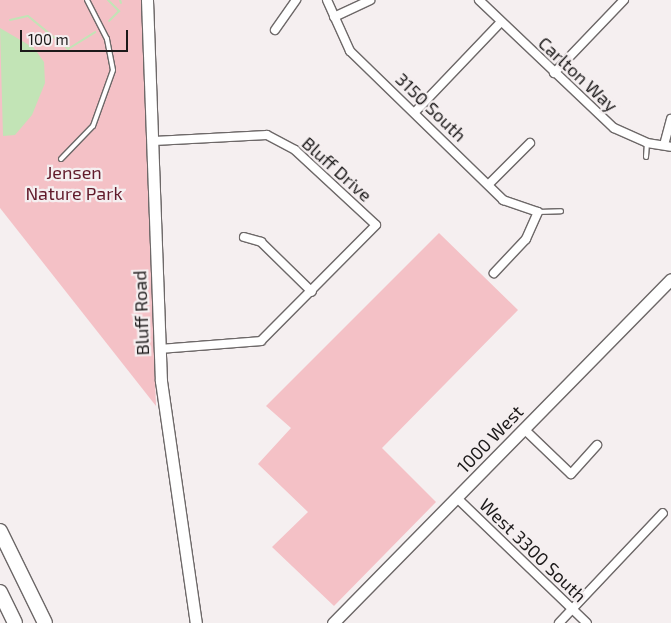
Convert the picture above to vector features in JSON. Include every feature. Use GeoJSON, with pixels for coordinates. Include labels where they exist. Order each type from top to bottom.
{"type":"FeatureCollection","features":[{"type":"Feature","properties":{"kind":"highway"},"geometry":{"type":"LineString","coordinates":[[0,531],[45,623]]}},
{"type":"Feature","properties":{"kind":"highway"},"geometry":{"type":"LineString","coordinates":[[0,592],[15,623]]}},
{"type":"Feature","properties":{"kind":"main road","name":"Bluff Road"},"geometry":{"type":"LineString","coordinates":[[147,0],[154,141],[160,349],[170,454],[196,623]]}},
{"type":"Feature","properties":{"kind":"main road","name":"1000 West"},"geometry":{"type":"LineString","coordinates":[[333,623],[671,280]]}},
{"type":"Feature","properties":{"kind":"street"},"geometry":{"type":"LineString","coordinates":[[275,30],[296,0]]}},
{"type":"Feature","properties":{"kind":"street","name":"3150 South"},"geometry":{"type":"LineString","coordinates":[[327,0],[350,50],[514,206],[538,212]]}},
{"type":"Feature","properties":{"kind":"street"},"geometry":{"type":"LineString","coordinates":[[334,17],[370,0]]}},
{"type":"Feature","properties":{"kind":"street","name":"Carlton Way"},"geometry":{"type":"LineString","coordinates":[[479,0],[614,128],[647,143],[667,146]]}},
{"type":"Feature","properties":{"kind":"street"},"geometry":{"type":"LineString","coordinates":[[554,73],[624,0]]}},
{"type":"Feature","properties":{"kind":"street"},"geometry":{"type":"LineString","coordinates":[[415,112],[501,22]]}},
{"type":"Feature","properties":{"kind":"street"},"geometry":{"type":"LineString","coordinates":[[667,146],[671,120]]}},
{"type":"Feature","properties":{"kind":"street","name":"Bluff Drive"},"geometry":{"type":"LineString","coordinates":[[154,141],[267,135],[295,150],[376,225],[262,342],[160,349]]}},
{"type":"Feature","properties":{"kind":"street"},"geometry":{"type":"LineString","coordinates":[[490,184],[530,143]]}},
{"type":"Feature","properties":{"kind":"street"},"geometry":{"type":"LineString","coordinates":[[494,273],[526,238],[538,212]]}},
{"type":"Feature","properties":{"kind":"street"},"geometry":{"type":"LineString","coordinates":[[244,237],[261,242],[312,292]]}},
{"type":"Feature","properties":{"kind":"street"},"geometry":{"type":"LineString","coordinates":[[524,429],[570,474],[597,445]]}},
{"type":"Feature","properties":{"kind":"street","name":"West 3300 South"},"geometry":{"type":"LineString","coordinates":[[457,498],[587,623]]}},
{"type":"Feature","properties":{"kind":"street"},"geometry":{"type":"LineString","coordinates":[[559,623],[663,513]]}},
{"type":"Feature","properties":{"kind":"lane"},"geometry":{"type":"LineString","coordinates":[[61,159],[92,126],[110,89],[113,70],[107,39],[87,0]]}},
{"type":"Feature","properties":{"kind":"lane"},"geometry":{"type":"LineString","coordinates":[[646,157],[647,143]]}},
{"type":"Feature","properties":{"kind":"lane"},"geometry":{"type":"LineString","coordinates":[[538,212],[561,212]]}},
{"type":"Feature","properties":{"kind":"green space","name":"Jensen Nature Park"},"geometry":{"type":"Polygon","coordinates":[[[0,0],[142,0],[156,406],[0,208],[0,0]]]}},
{"type":"Feature","properties":{"kind":"green space"},"geometry":{"type":"Polygon","coordinates":[[[439,233],[518,310],[382,448],[436,502],[334,606],[272,547],[308,512],[258,464],[291,428],[266,406],[439,233]]]}},
{"type":"Feature","properties":{"kind":"shaded area"},"geometry":{"type":"Polygon","coordinates":[[[0,28],[34,48],[44,62],[45,83],[32,115],[15,135],[3,136],[0,28]]]}},
{"type":"Feature","properties":{"kind":"waterway"},"geometry":{"type":"LineString","coordinates":[[108,0],[119,11],[109,21]]}},
{"type":"Feature","properties":{"kind":"waterway"},"geometry":{"type":"LineString","coordinates":[[10,20],[28,16],[68,49],[95,32]]}}]}
